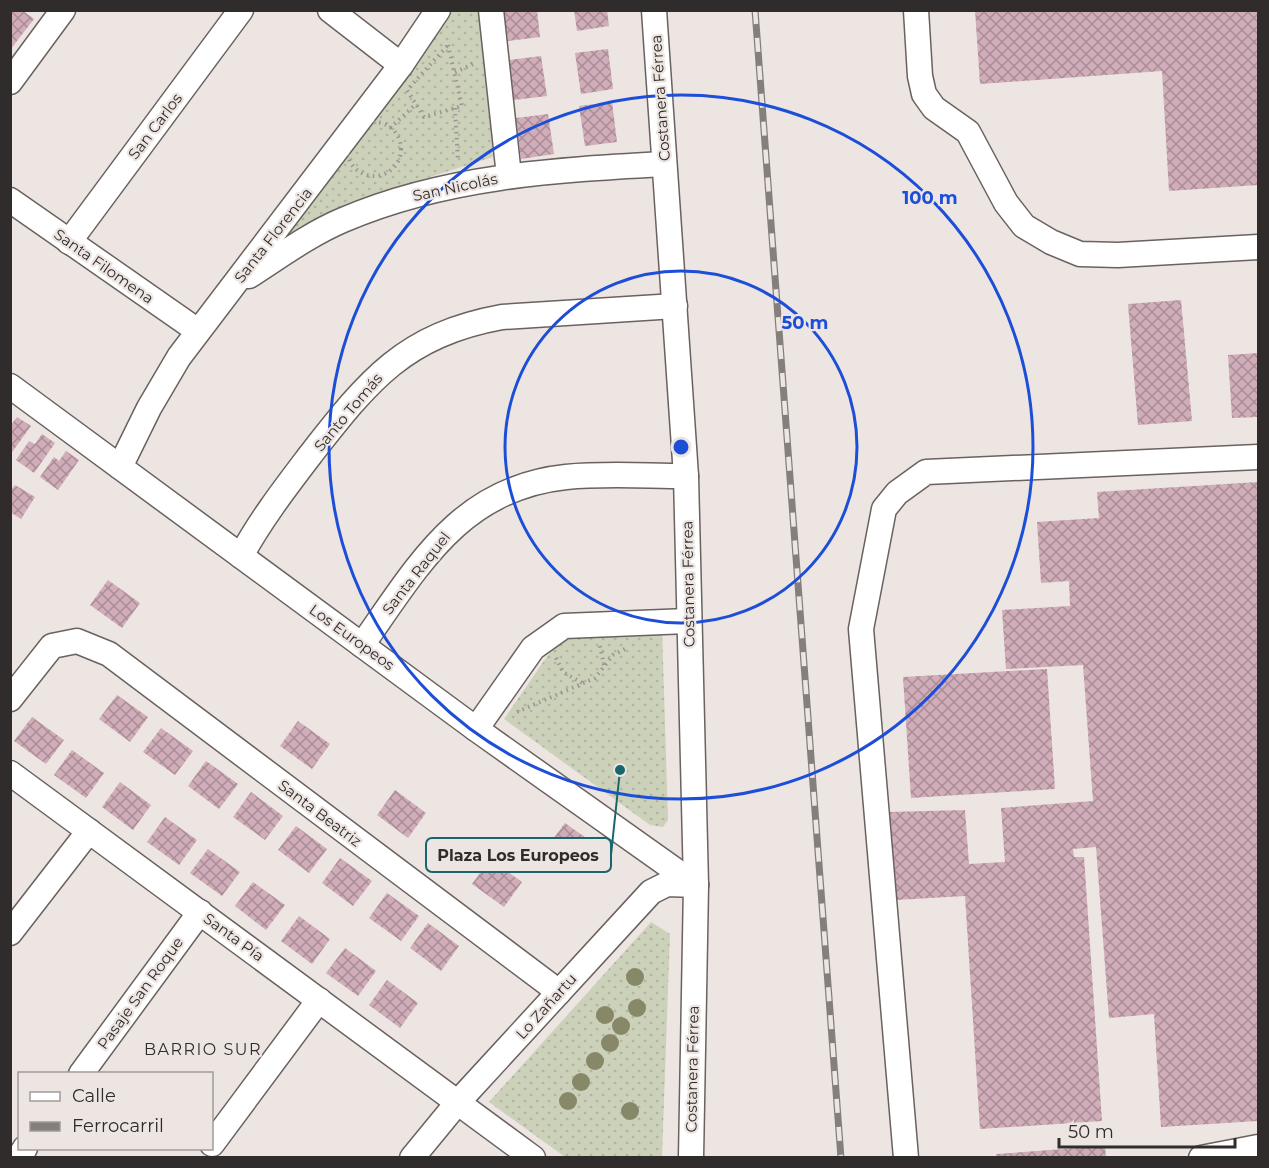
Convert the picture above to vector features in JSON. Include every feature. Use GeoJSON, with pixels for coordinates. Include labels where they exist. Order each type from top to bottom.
{"type":"FeatureCollection","features":[{"type":"Feature","properties":{"kind":"street"},"geometry":{"type":"LineString","coordinates":[[10,82],[63,10]]}},
{"type":"Feature","properties":{"kind":"street","name":"San Carlos"},"geometry":{"type":"LineString","coordinates":[[69,242],[241,10]]}},
{"type":"Feature","properties":{"kind":"street"},"geometry":{"type":"LineString","coordinates":[[330,10],[401,65]]}},
{"type":"Feature","properties":{"kind":"street","name":"Santa Florencia"},"geometry":{"type":"LineString","coordinates":[[120,467],[162,384],[198,331],[401,65],[438,10]]}},
{"type":"Feature","properties":{"kind":"street"},"geometry":{"type":"LineString","coordinates":[[491,10],[509,176]]}},
{"type":"Feature","properties":{"kind":"street","name":"Costanera Férrea"},"geometry":{"type":"LineString","coordinates":[[654,10],[686,476],[696,885],[691,1158]]}},
{"type":"Feature","properties":{"kind":"street"},"geometry":{"type":"LineString","coordinates":[[916,10],[920,75],[924,94],[934,108],[968,132],[1006,203],[1024,226],[1051,242],[1080,254],[1118,255],[1258,247]]}},
{"type":"Feature","properties":{"kind":"street","name":"San Nicolás"},"geometry":{"type":"LineString","coordinates":[[232,287],[316,233],[344,219],[426,191],[509,176],[664,164]]}},
{"type":"Feature","properties":{"kind":"street","name":"Santa Filomena"},"geometry":{"type":"LineString","coordinates":[[10,200],[198,331]]}},
{"type":"Feature","properties":{"kind":"street","name":"Santo Tomás"},"geometry":{"type":"LineString","coordinates":[[241,556],[260,520],[364,387],[403,355],[426,341],[476,322],[502,317],[675,306]]}},
{"type":"Feature","properties":{"kind":"street","name":"Los Europeos"},"geometry":{"type":"LineString","coordinates":[[10,386],[476,729],[696,885]]}},
{"type":"Feature","properties":{"kind":"street"},"geometry":{"type":"LineString","coordinates":[[906,1158],[861,629],[884,509],[897,493],[926,472],[1258,457]]}},
{"type":"Feature","properties":{"kind":"street","name":"Santa Raquel"},"geometry":{"type":"LineString","coordinates":[[362,645],[437,541],[472,511],[492,499],[529,483],[569,476],[686,476]]}},
{"type":"Feature","properties":{"kind":"street"},"geometry":{"type":"LineString","coordinates":[[476,729],[533,648],[564,626],[688,621]]}},
{"type":"Feature","properties":{"kind":"street","name":"Santa Beatriz"},"geometry":{"type":"LineString","coordinates":[[10,699],[52,646],[77,641],[109,654],[559,992]]}},
{"type":"Feature","properties":{"kind":"street","name":"Santa Pía"},"geometry":{"type":"LineString","coordinates":[[10,772],[533,1158]]}},
{"type":"Feature","properties":{"kind":"street"},"geometry":{"type":"LineString","coordinates":[[10,933],[89,831]]}},
{"type":"Feature","properties":{"kind":"street","name":"Lo Zañartu"},"geometry":{"type":"LineString","coordinates":[[412,1158],[458,1102],[656,888],[679,883],[696,885]]}},
{"type":"Feature","properties":{"kind":"street","name":"Pasaje San Roque"},"geometry":{"type":"LineString","coordinates":[[82,1072],[200,912]]}},
{"type":"Feature","properties":{"kind":"street"},"geometry":{"type":"LineString","coordinates":[[213,1143],[319,1000]]}},
{"type":"Feature","properties":{"kind":"street"},"geometry":{"type":"LineString","coordinates":[[1201,1158],[1258,1148]]}},
{"type":"Feature","properties":{"kind":"path"},"geometry":{"type":"LineString","coordinates":[[448,45],[462,106],[455,108],[424,117],[407,90],[448,45]]}},
{"type":"Feature","properties":{"kind":"path"},"geometry":{"type":"LineString","coordinates":[[390,128],[416,104]]}},
{"type":"Feature","properties":{"kind":"path"},"geometry":{"type":"LineString","coordinates":[[455,108],[460,184]]}},
{"type":"Feature","properties":{"kind":"path"},"geometry":{"type":"LineString","coordinates":[[373,122],[390,128],[399,141],[400,155],[396,164],[378,176],[369,176],[357,170],[348,159],[347,150],[353,131],[373,122]]}},
{"type":"Feature","properties":{"kind":"path"},"geometry":{"type":"LineString","coordinates":[[593,639],[600,643],[604,666]]}},
{"type":"Feature","properties":{"kind":"path"},"geometry":{"type":"LineString","coordinates":[[476,729],[584,684],[595,678],[613,654],[634,645]]}},
{"type":"Feature","properties":{"kind":"path"},"geometry":{"type":"LineString","coordinates":[[558,650],[556,657],[563,672],[584,684]]}},
{"type":"Feature","properties":{"kind":"green space"},"geometry":{"type":"Polygon","coordinates":[[[442,11],[482,11],[493,157],[370,196],[260,262],[442,11]]]}},
{"type":"Feature","properties":{"kind":"green space"},"geometry":{"type":"Polygon","coordinates":[[[662,628],[668,820],[663,827],[650,825],[504,719],[559,639],[662,628]]]}},
{"type":"Feature","properties":{"kind":"green space"},"geometry":{"type":"Polygon","coordinates":[[[651,922],[670,934],[662,1157],[565,1157],[489,1102],[651,922]]]}},
{"type":"Feature","properties":{"kind":"building"},"geometry":{"type":"Polygon","coordinates":[[[10,10],[22,10],[34,19],[10,50],[10,10]]]}},
{"type":"Feature","properties":{"kind":"building"},"geometry":{"type":"Polygon","coordinates":[[[503,10],[537,10],[540,37],[508,41],[503,10]]]}},
{"type":"Feature","properties":{"kind":"building"},"geometry":{"type":"Polygon","coordinates":[[[574,10],[607,10],[609,26],[577,31],[574,10]]]}},
{"type":"Feature","properties":{"kind":"building"},"geometry":{"type":"Polygon","coordinates":[[[975,10],[1258,10],[1258,185],[1169,191],[1162,71],[980,84],[975,10]]]}},
{"type":"Feature","properties":{"kind":"building"},"geometry":{"type":"Polygon","coordinates":[[[608,49],[613,89],[581,94],[575,53],[608,49]]]}},
{"type":"Feature","properties":{"kind":"building"},"geometry":{"type":"Polygon","coordinates":[[[541,56],[547,96],[514,100],[509,60],[541,56]]]}},
{"type":"Feature","properties":{"kind":"building"},"geometry":{"type":"Polygon","coordinates":[[[612,102],[617,142],[585,146],[579,106],[612,102]]]}},
{"type":"Feature","properties":{"kind":"building"},"geometry":{"type":"Polygon","coordinates":[[[548,114],[554,154],[521,159],[516,118],[548,114]]]}},
{"type":"Feature","properties":{"kind":"building"},"geometry":{"type":"Polygon","coordinates":[[[1181,300],[1192,421],[1138,425],[1128,304],[1181,300]]]}},
{"type":"Feature","properties":{"kind":"building"},"geometry":{"type":"Polygon","coordinates":[[[1258,353],[1258,417],[1232,418],[1228,355],[1258,353]]]}},
{"type":"Feature","properties":{"kind":"building"},"geometry":{"type":"Polygon","coordinates":[[[17,417],[31,426],[10,455],[10,426],[17,417]]]}},
{"type":"Feature","properties":{"kind":"building"},"geometry":{"type":"Polygon","coordinates":[[[42,434],[55,443],[34,473],[16,460],[29,441],[35,444],[42,434]]]}},
{"type":"Feature","properties":{"kind":"building"},"geometry":{"type":"Polygon","coordinates":[[[66,451],[79,460],[58,490],[40,477],[54,457],[59,461],[66,451]]]}},
{"type":"Feature","properties":{"kind":"building"},"geometry":{"type":"Polygon","coordinates":[[[1258,482],[1258,1121],[1161,1127],[1154,1014],[1109,1018],[1096,847],[1073,849],[1074,857],[1084,857],[1102,1121],[980,1129],[965,896],[896,900],[889,812],[965,810],[969,864],[1005,862],[1001,808],[1093,801],[1083,665],[1006,669],[1002,610],[1070,606],[1069,581],[1041,583],[1037,522],[1099,518],[1097,492],[1258,482]]]}},
{"type":"Feature","properties":{"kind":"building"},"geometry":{"type":"Polygon","coordinates":[[[15,485],[35,497],[21,519],[10,512],[10,491],[15,485]]]}},
{"type":"Feature","properties":{"kind":"building"},"geometry":{"type":"Polygon","coordinates":[[[108,580],[140,603],[122,628],[90,605],[108,580]]]}},
{"type":"Feature","properties":{"kind":"building"},"geometry":{"type":"Polygon","coordinates":[[[1047,669],[1055,789],[911,798],[903,677],[1047,669]]]}},
{"type":"Feature","properties":{"kind":"building"},"geometry":{"type":"Polygon","coordinates":[[[117,695],[148,717],[130,742],[99,719],[117,695]]]}},
{"type":"Feature","properties":{"kind":"building"},"geometry":{"type":"Polygon","coordinates":[[[32,717],[64,740],[46,764],[14,741],[32,717]]]}},
{"type":"Feature","properties":{"kind":"building"},"geometry":{"type":"Polygon","coordinates":[[[298,721],[330,744],[312,769],[280,746],[298,721]]]}},
{"type":"Feature","properties":{"kind":"building"},"geometry":{"type":"Polygon","coordinates":[[[161,728],[193,751],[175,775],[143,752],[161,728]]]}},
{"type":"Feature","properties":{"kind":"building"},"geometry":{"type":"Polygon","coordinates":[[[72,750],[104,773],[86,798],[54,775],[72,750]]]}},
{"type":"Feature","properties":{"kind":"building"},"geometry":{"type":"Polygon","coordinates":[[[206,761],[238,784],[219,809],[188,786],[206,761]]]}},
{"type":"Feature","properties":{"kind":"building"},"geometry":{"type":"Polygon","coordinates":[[[120,782],[151,805],[133,830],[102,807],[120,782]]]}},
{"type":"Feature","properties":{"kind":"building"},"geometry":{"type":"Polygon","coordinates":[[[395,790],[426,813],[408,838],[377,815],[395,790]]]}},
{"type":"Feature","properties":{"kind":"building"},"geometry":{"type":"Polygon","coordinates":[[[251,792],[283,816],[265,840],[233,817],[251,792]]]}},
{"type":"Feature","properties":{"kind":"building"},"geometry":{"type":"Polygon","coordinates":[[[165,817],[197,840],[179,865],[147,842],[165,817]]]}},
{"type":"Feature","properties":{"kind":"building"},"geometry":{"type":"Polygon","coordinates":[[[565,823],[596,845],[578,870],[547,847],[565,823]]]}},
{"type":"Feature","properties":{"kind":"building"},"geometry":{"type":"Polygon","coordinates":[[[296,826],[327,849],[309,873],[278,850],[296,826]]]}},
{"type":"Feature","properties":{"kind":"building"},"geometry":{"type":"Polygon","coordinates":[[[208,849],[240,872],[222,896],[190,873],[208,849]]]}},
{"type":"Feature","properties":{"kind":"building"},"geometry":{"type":"Polygon","coordinates":[[[340,858],[372,881],[353,906],[322,883],[340,858]]]}},
{"type":"Feature","properties":{"kind":"building"},"geometry":{"type":"Polygon","coordinates":[[[490,859],[522,882],[504,907],[472,884],[490,859]]]}},
{"type":"Feature","properties":{"kind":"building"},"geometry":{"type":"Polygon","coordinates":[[[253,882],[285,905],[266,930],[235,906],[253,882]]]}},
{"type":"Feature","properties":{"kind":"building"},"geometry":{"type":"Polygon","coordinates":[[[387,893],[419,916],[401,941],[369,918],[387,893]]]}},
{"type":"Feature","properties":{"kind":"building"},"geometry":{"type":"Polygon","coordinates":[[[299,916],[330,939],[312,964],[281,941],[299,916]]]}},
{"type":"Feature","properties":{"kind":"building"},"geometry":{"type":"Polygon","coordinates":[[[428,923],[459,946],[441,971],[410,948],[428,923]]]}},
{"type":"Feature","properties":{"kind":"building"},"geometry":{"type":"Polygon","coordinates":[[[345,948],[376,971],[358,996],[326,973],[345,948]]]}},
{"type":"Feature","properties":{"kind":"building"},"geometry":{"type":"Polygon","coordinates":[[[387,980],[418,1003],[400,1028],[369,1005],[387,980]]]}},
{"type":"Feature","properties":{"kind":"building"},"geometry":{"type":"Polygon","coordinates":[[[1105,1146],[1106,1158],[996,1158],[996,1154],[1105,1146]]]}},
{"type":"Feature","properties":{"kind":"railway"},"geometry":{"type":"LineString","coordinates":[[755,10],[841,1158]]}},
{"type":"Feature","properties":{"kind":"place","name":"Plaza Los Europeos"},"geometry":{"type":"Point","coordinates":[620,770]}},
{"type":"Feature","properties":{"kind":"district","name":"BARRIO SUR"},"geometry":{"type":"Point","coordinates":[203,1049]}}]}
